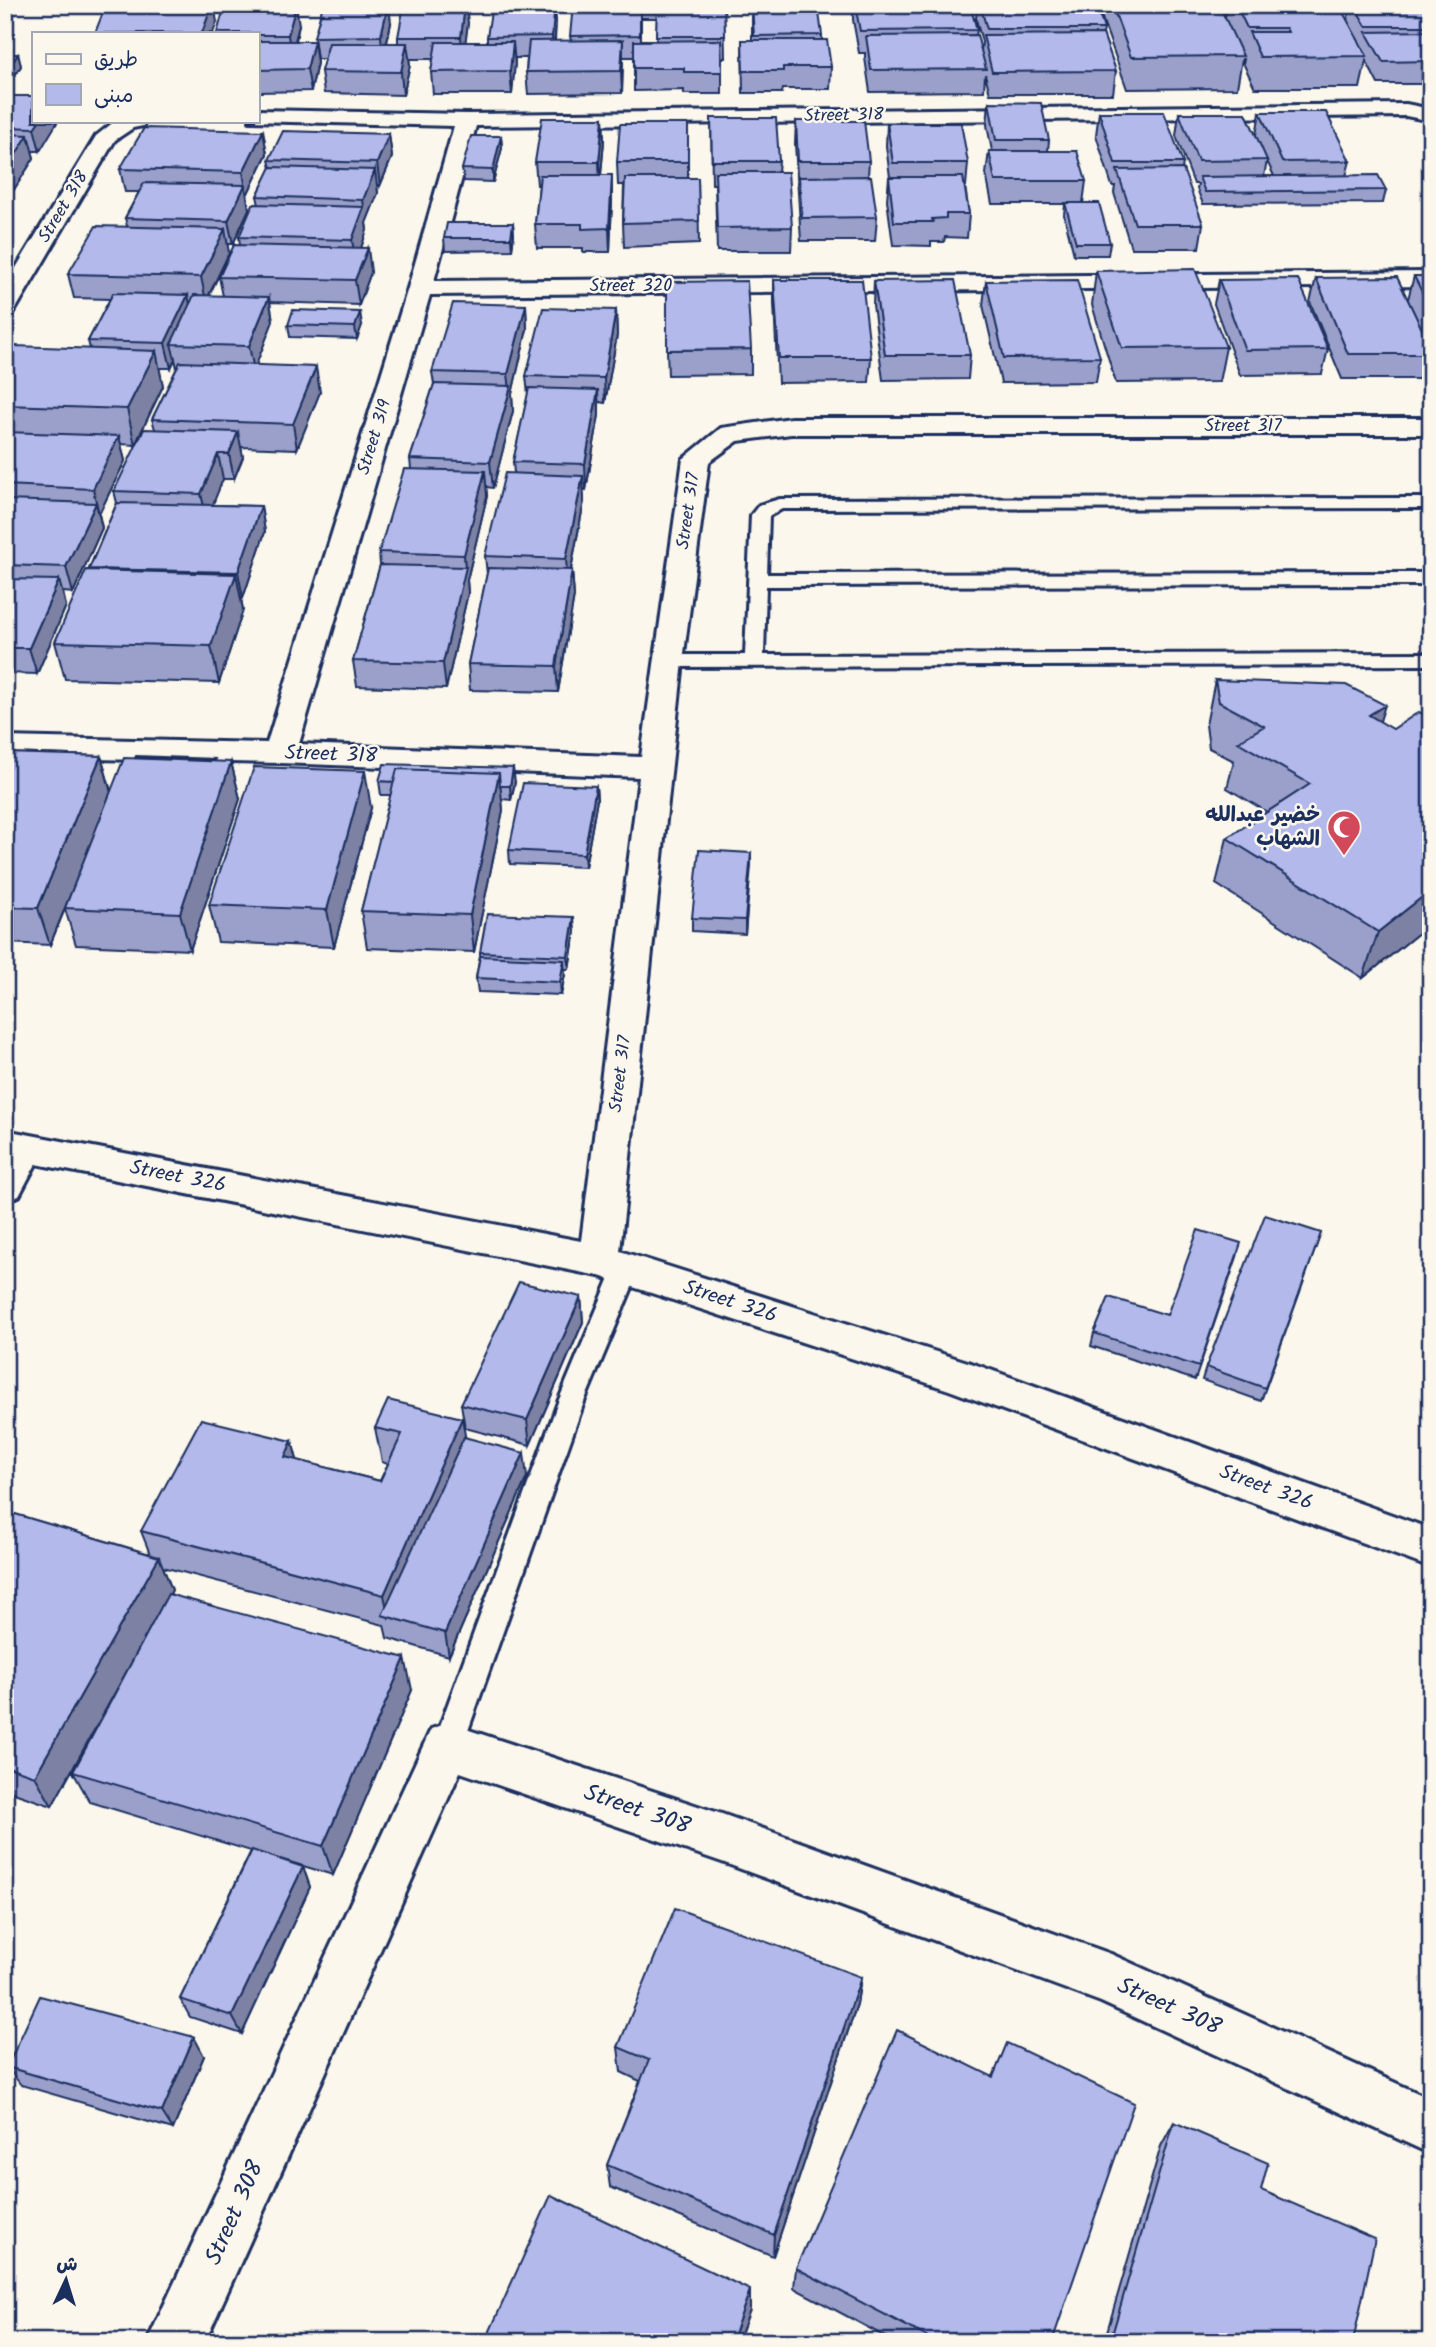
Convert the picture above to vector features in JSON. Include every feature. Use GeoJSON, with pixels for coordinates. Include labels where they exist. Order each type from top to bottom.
{"type":"FeatureCollection","features":[{"type":"Feature","properties":{"kind":"street","name":"Street 318"},"geometry":{"type":"LineString","coordinates":[[259,116],[467,120],[1392,110],[1431,115]]}},
{"type":"Feature","properties":{"kind":"street","name":"Street 319"},"geometry":{"type":"LineString","coordinates":[[280,753],[420,288],[467,120]]}},
{"type":"Feature","properties":{"kind":"street","name":"Street 318"},"geometry":{"type":"LineString","coordinates":[[5,307],[107,136],[127,122]]}},
{"type":"Feature","properties":{"kind":"street","name":"Street 320"},"geometry":{"type":"LineString","coordinates":[[420,288],[1431,279]]}},
{"type":"Feature","properties":{"kind":"street","name":"Street 317"},"geometry":{"type":"LineString","coordinates":[[613,1264],[668,661],[696,459],[730,433],[791,426],[1431,426]]}},
{"type":"Feature","properties":{"kind":"street","name":"Street 318"},"geometry":{"type":"LineString","coordinates":[[5,747],[280,753],[657,768]]}},
{"type":"Feature","properties":{"kind":"street","name":"Street 326"},"geometry":{"type":"LineString","coordinates":[[16,1145],[613,1264],[959,1376],[1431,1549]]}},
{"type":"Feature","properties":{"kind":"street"},"geometry":{"type":"LineString","coordinates":[[5,1186],[16,1145]]}},
{"type":"Feature","properties":{"kind":"street","name":"Street 308"},"geometry":{"type":"LineString","coordinates":[[176,2342],[448,1745],[722,1838],[1111,1980],[1431,2127]]}},
{"type":"Feature","properties":{"kind":"lane"},"geometry":{"type":"LineString","coordinates":[[754,660],[760,514],[765,509],[780,504],[1431,503]]}},
{"type":"Feature","properties":{"kind":"lane"},"geometry":{"type":"LineString","coordinates":[[759,580],[1431,579]]}},
{"type":"Feature","properties":{"kind":"lane"},"geometry":{"type":"LineString","coordinates":[[668,661],[1431,659]]}},
{"type":"Feature","properties":{"kind":"lane"},"geometry":{"type":"LineString","coordinates":[[448,1745],[571,1402],[613,1264]]}},
{"type":"Feature","properties":{"kind":"building"},"geometry":{"type":"Polygon","coordinates":[[[106,5],[212,5],[202,32],[95,32],[106,5]]]}},
{"type":"Feature","properties":{"kind":"building"},"geometry":{"type":"Polygon","coordinates":[[[225,5],[296,5],[288,35],[217,32],[225,5]]]}},
{"type":"Feature","properties":{"kind":"building"},"geometry":{"type":"Polygon","coordinates":[[[323,5],[388,5],[381,36],[314,37],[323,5]]]}},
{"type":"Feature","properties":{"kind":"building"},"geometry":{"type":"Polygon","coordinates":[[[404,5],[465,5],[461,37],[398,37],[404,5]]]}},
{"type":"Feature","properties":{"kind":"building"},"geometry":{"type":"Polygon","coordinates":[[[492,5],[555,5],[552,36],[487,37],[492,5]]]}},
{"type":"Feature","properties":{"kind":"building"},"geometry":{"type":"Polygon","coordinates":[[[573,5],[640,5],[640,35],[570,36],[573,5]]]}},
{"type":"Feature","properties":{"kind":"building"},"geometry":{"type":"Polygon","coordinates":[[[657,5],[724,5],[725,36],[656,36],[657,5]]]}},
{"type":"Feature","properties":{"kind":"building"},"geometry":{"type":"Polygon","coordinates":[[[752,5],[818,5],[822,35],[754,36],[752,5]]]}},
{"type":"Feature","properties":{"kind":"building"},"geometry":{"type":"Polygon","coordinates":[[[855,5],[970,5],[977,30],[860,31],[855,5]]]}},
{"type":"Feature","properties":{"kind":"building"},"geometry":{"type":"Polygon","coordinates":[[[980,5],[1096,5],[1104,29],[987,29],[980,5]]]}},
{"type":"Feature","properties":{"kind":"building"},"geometry":{"type":"Polygon","coordinates":[[[1112,5],[1219,5],[1243,56],[1131,57],[1112,5]]]}},
{"type":"Feature","properties":{"kind":"building"},"geometry":{"type":"Polygon","coordinates":[[[1236,5],[1339,5],[1367,56],[1260,57],[1249,32],[1288,32],[1286,28],[1247,28],[1236,5]]]}},
{"type":"Feature","properties":{"kind":"building"},"geometry":{"type":"Polygon","coordinates":[[[1354,5],[1431,5],[1431,26],[1366,26],[1354,5]]]}},
{"type":"Feature","properties":{"kind":"building"},"geometry":{"type":"Polygon","coordinates":[[[1431,31],[1431,61],[1383,62],[1366,32],[1431,31]]]}},
{"type":"Feature","properties":{"kind":"building"},"geometry":{"type":"Polygon","coordinates":[[[1103,34],[1116,71],[992,72],[983,35],[1103,34]]]}},
{"type":"Feature","properties":{"kind":"building"},"geometry":{"type":"Polygon","coordinates":[[[977,35],[986,69],[871,70],[866,36],[977,35]]]}},
{"type":"Feature","properties":{"kind":"building"},"geometry":{"type":"Polygon","coordinates":[[[623,40],[621,71],[526,72],[529,41],[623,40]]]}},
{"type":"Feature","properties":{"kind":"building"},"geometry":{"type":"Polygon","coordinates":[[[721,40],[722,72],[684,72],[684,68],[634,68],[634,41],[721,40]]]}},
{"type":"Feature","properties":{"kind":"building"},"geometry":{"type":"Polygon","coordinates":[[[742,40],[827,40],[831,67],[783,67],[783,71],[743,71],[742,40]]]}},
{"type":"Feature","properties":{"kind":"building"},"geometry":{"type":"Polygon","coordinates":[[[259,41],[314,41],[307,69],[259,70],[259,41]]]}},
{"type":"Feature","properties":{"kind":"building"},"geometry":{"type":"Polygon","coordinates":[[[436,42],[513,42],[510,71],[431,72],[436,42]]]}},
{"type":"Feature","properties":{"kind":"building"},"geometry":{"type":"Polygon","coordinates":[[[329,43],[407,43],[401,72],[321,71],[329,43]]]}},
{"type":"Feature","properties":{"kind":"building"},"geometry":{"type":"Polygon","coordinates":[[[5,54],[18,54],[12,63],[5,63],[5,54]]]}},
{"type":"Feature","properties":{"kind":"building"},"geometry":{"type":"Polygon","coordinates":[[[5,96],[32,96],[32,122],[38,122],[34,128],[5,127],[5,96]]]}},
{"type":"Feature","properties":{"kind":"building"},"geometry":{"type":"Polygon","coordinates":[[[989,102],[1041,103],[1049,140],[996,140],[989,102]]]}},
{"type":"Feature","properties":{"kind":"building"},"geometry":{"type":"Polygon","coordinates":[[[1099,112],[1164,112],[1183,163],[1115,163],[1099,112]]]}},
{"type":"Feature","properties":{"kind":"building"},"geometry":{"type":"Polygon","coordinates":[[[1260,112],[1326,112],[1350,161],[1282,162],[1260,112]]]}},
{"type":"Feature","properties":{"kind":"building"},"geometry":{"type":"Polygon","coordinates":[[[1179,113],[1246,113],[1267,160],[1198,161],[1179,113]]]}},
{"type":"Feature","properties":{"kind":"building"},"geometry":{"type":"Polygon","coordinates":[[[542,118],[603,118],[599,162],[535,162],[542,118]]]}},
{"type":"Feature","properties":{"kind":"building"},"geometry":{"type":"Polygon","coordinates":[[[711,118],[776,118],[779,161],[712,161],[711,118]]]}},
{"type":"Feature","properties":{"kind":"building"},"geometry":{"type":"Polygon","coordinates":[[[796,121],[864,121],[869,161],[798,161],[796,121]]]}},
{"type":"Feature","properties":{"kind":"building"},"geometry":{"type":"Polygon","coordinates":[[[887,123],[961,123],[968,163],[893,163],[887,123]]]}},
{"type":"Feature","properties":{"kind":"building"},"geometry":{"type":"Polygon","coordinates":[[[620,124],[688,124],[688,162],[617,162],[620,124]]]}},
{"type":"Feature","properties":{"kind":"building"},"geometry":{"type":"Polygon","coordinates":[[[144,128],[263,131],[243,172],[120,169],[144,128]]]}},
{"type":"Feature","properties":{"kind":"building"},"geometry":{"type":"Polygon","coordinates":[[[283,131],[389,134],[377,163],[269,160],[283,131]]]}},
{"type":"Feature","properties":{"kind":"building"},"geometry":{"type":"Polygon","coordinates":[[[5,134],[28,135],[7,168],[5,168],[5,134]]]}},
{"type":"Feature","properties":{"kind":"building"},"geometry":{"type":"Polygon","coordinates":[[[471,136],[501,136],[493,170],[462,169],[471,136]]]}},
{"type":"Feature","properties":{"kind":"building"},"geometry":{"type":"Polygon","coordinates":[[[989,151],[1077,151],[1086,181],[995,181],[989,151]]]}},
{"type":"Feature","properties":{"kind":"building"},"geometry":{"type":"Polygon","coordinates":[[[271,167],[375,170],[363,200],[257,196],[271,167]]]}},
{"type":"Feature","properties":{"kind":"building"},"geometry":{"type":"Polygon","coordinates":[[[1183,169],[1203,224],[1135,224],[1117,170],[1183,169]]]}},
{"type":"Feature","properties":{"kind":"building"},"geometry":{"type":"Polygon","coordinates":[[[715,172],[788,172],[792,227],[717,228],[715,172]]]}},
{"type":"Feature","properties":{"kind":"building"},"geometry":{"type":"Polygon","coordinates":[[[540,175],[612,175],[609,228],[582,229],[582,224],[535,224],[540,175]]]}},
{"type":"Feature","properties":{"kind":"building"},"geometry":{"type":"Polygon","coordinates":[[[1378,175],[1386,190],[1205,192],[1199,177],[1378,175]]]}},
{"type":"Feature","properties":{"kind":"building"},"geometry":{"type":"Polygon","coordinates":[[[871,176],[877,217],[802,218],[799,177],[871,176]]]}},
{"type":"Feature","properties":{"kind":"building"},"geometry":{"type":"Polygon","coordinates":[[[889,177],[963,177],[969,214],[946,214],[946,218],[932,219],[933,222],[894,222],[889,177]]]}},
{"type":"Feature","properties":{"kind":"building"},"geometry":{"type":"Polygon","coordinates":[[[625,178],[698,178],[699,221],[623,223],[625,178]]]}},
{"type":"Feature","properties":{"kind":"building"},"geometry":{"type":"Polygon","coordinates":[[[144,183],[245,185],[228,221],[125,218],[144,183]]]}},
{"type":"Feature","properties":{"kind":"building"},"geometry":{"type":"Polygon","coordinates":[[[1065,203],[1099,203],[1110,243],[1076,243],[1065,203]]]}},
{"type":"Feature","properties":{"kind":"building"},"geometry":{"type":"Polygon","coordinates":[[[253,204],[364,207],[352,240],[239,237],[253,204]]]}},
{"type":"Feature","properties":{"kind":"building"},"geometry":{"type":"Polygon","coordinates":[[[447,223],[513,223],[511,238],[444,238],[447,223]]]}},
{"type":"Feature","properties":{"kind":"building"},"geometry":{"type":"Polygon","coordinates":[[[96,226],[225,229],[201,277],[68,274],[96,226]]]}},
{"type":"Feature","properties":{"kind":"building"},"geometry":{"type":"Polygon","coordinates":[[[234,245],[368,248],[355,280],[219,277],[234,245]]]}},
{"type":"Feature","properties":{"kind":"building"},"geometry":{"type":"Polygon","coordinates":[[[1195,269],[1226,347],[1122,348],[1096,271],[1195,269]]]}},
{"type":"Feature","properties":{"kind":"building"},"geometry":{"type":"Polygon","coordinates":[[[1414,276],[1431,276],[1431,310],[1414,276]]]}},
{"type":"Feature","properties":{"kind":"building"},"geometry":{"type":"Polygon","coordinates":[[[1397,277],[1431,348],[1431,354],[1348,354],[1316,278],[1397,277]]]}},
{"type":"Feature","properties":{"kind":"building"},"geometry":{"type":"Polygon","coordinates":[[[1298,279],[1328,349],[1245,350],[1219,280],[1298,279]]]}},
{"type":"Feature","properties":{"kind":"building"},"geometry":{"type":"Polygon","coordinates":[[[774,280],[862,280],[871,358],[779,358],[774,280]]]}},
{"type":"Feature","properties":{"kind":"building"},"geometry":{"type":"Polygon","coordinates":[[[955,280],[970,355],[885,355],[874,281],[955,280]]]}},
{"type":"Feature","properties":{"kind":"building"},"geometry":{"type":"Polygon","coordinates":[[[1077,280],[1100,357],[1004,358],[986,281],[1077,280]]]}},
{"type":"Feature","properties":{"kind":"building"},"geometry":{"type":"Polygon","coordinates":[[[747,281],[751,349],[667,350],[667,282],[747,281]]]}},
{"type":"Feature","properties":{"kind":"building"},"geometry":{"type":"Polygon","coordinates":[[[113,293],[188,295],[165,343],[88,341],[113,293]]]}},
{"type":"Feature","properties":{"kind":"building"},"geometry":{"type":"Polygon","coordinates":[[[194,295],[269,297],[249,346],[171,344],[194,295]]]}},
{"type":"Feature","properties":{"kind":"building"},"geometry":{"type":"Polygon","coordinates":[[[453,303],[526,305],[508,374],[432,372],[453,303]]]}},
{"type":"Feature","properties":{"kind":"building"},"geometry":{"type":"Polygon","coordinates":[[[543,308],[616,310],[604,378],[526,376],[543,308]]]}},
{"type":"Feature","properties":{"kind":"building"},"geometry":{"type":"Polygon","coordinates":[[[293,310],[360,312],[355,327],[288,325],[293,310]]]}},
{"type":"Feature","properties":{"kind":"building"},"geometry":{"type":"Polygon","coordinates":[[[14,346],[156,351],[127,409],[5,405],[5,361],[14,346]]]}},
{"type":"Feature","properties":{"kind":"building"},"geometry":{"type":"Polygon","coordinates":[[[180,362],[316,367],[293,424],[152,419],[180,362]]]}},
{"type":"Feature","properties":{"kind":"building"},"geometry":{"type":"Polygon","coordinates":[[[434,384],[511,386],[490,462],[410,459],[434,384]]]}},
{"type":"Feature","properties":{"kind":"building"},"geometry":{"type":"Polygon","coordinates":[[[529,388],[598,390],[585,464],[513,462],[529,388]]]}},
{"type":"Feature","properties":{"kind":"building"},"geometry":{"type":"Polygon","coordinates":[[[144,429],[238,432],[229,454],[218,454],[201,494],[114,491],[144,429]]]}},
{"type":"Feature","properties":{"kind":"building"},"geometry":{"type":"Polygon","coordinates":[[[5,432],[119,436],[93,489],[5,485],[5,432]]]}},
{"type":"Feature","properties":{"kind":"building"},"geometry":{"type":"Polygon","coordinates":[[[404,469],[485,471],[464,555],[379,552],[404,469]]]}},
{"type":"Feature","properties":{"kind":"building"},"geometry":{"type":"Polygon","coordinates":[[[505,473],[583,476],[566,559],[485,556],[505,473]]]}},
{"type":"Feature","properties":{"kind":"building"},"geometry":{"type":"Polygon","coordinates":[[[5,500],[96,503],[66,567],[5,565],[5,500]]]}},
{"type":"Feature","properties":{"kind":"building"},"geometry":{"type":"Polygon","coordinates":[[[117,503],[261,506],[238,572],[89,569],[117,503]]]}},
{"type":"Feature","properties":{"kind":"building"},"geometry":{"type":"Polygon","coordinates":[[[380,565],[466,567],[443,663],[353,661],[380,565]]]}},
{"type":"Feature","properties":{"kind":"building"},"geometry":{"type":"Polygon","coordinates":[[[488,568],[572,570],[556,666],[468,664],[488,568]]]}},
{"type":"Feature","properties":{"kind":"building"},"geometry":{"type":"Polygon","coordinates":[[[86,570],[236,574],[211,646],[55,642],[86,570]]]}},
{"type":"Feature","properties":{"kind":"building"},"geometry":{"type":"Polygon","coordinates":[[[5,579],[59,580],[29,648],[5,648],[5,579]]]}},
{"type":"Feature","properties":{"kind":"building","name":"خضير عبدالله الشهاب"},"geometry":{"type":"Polygon","coordinates":[[[1215,680],[1346,685],[1385,705],[1369,715],[1393,729],[1419,712],[1431,718],[1431,890],[1378,932],[1227,838],[1310,784],[1238,742],[1264,726],[1219,702],[1215,680]]]}},
{"type":"Feature","properties":{"kind":"building"},"geometry":{"type":"Polygon","coordinates":[[[5,753],[101,756],[38,908],[5,907],[5,753]]]}},
{"type":"Feature","properties":{"kind":"building"},"geometry":{"type":"Polygon","coordinates":[[[136,756],[215,759],[135,758],[136,756]]]}},
{"type":"Feature","properties":{"kind":"building"},"geometry":{"type":"Polygon","coordinates":[[[124,758],[231,762],[180,913],[65,908],[124,758]]]}},
{"type":"Feature","properties":{"kind":"building"},"geometry":{"type":"Polygon","coordinates":[[[384,764],[513,768],[510,786],[500,786],[499,773],[397,769],[394,782],[379,781],[384,764]]]}},
{"type":"Feature","properties":{"kind":"building"},"geometry":{"type":"Polygon","coordinates":[[[254,767],[365,771],[327,910],[209,905],[254,767]]]}},
{"type":"Feature","properties":{"kind":"building"},"geometry":{"type":"Polygon","coordinates":[[[397,769],[499,773],[470,915],[361,911],[397,769]]]}},
{"type":"Feature","properties":{"kind":"building"},"geometry":{"type":"Polygon","coordinates":[[[523,783],[596,786],[584,854],[509,850],[523,783]]]}},
{"type":"Feature","properties":{"kind":"building"},"geometry":{"type":"Polygon","coordinates":[[[699,850],[751,853],[745,920],[692,918],[699,850]]]}},
{"type":"Feature","properties":{"kind":"building"},"geometry":{"type":"Polygon","coordinates":[[[487,914],[574,917],[568,956],[480,952],[487,914]]]}},
{"type":"Feature","properties":{"kind":"building"},"geometry":{"type":"Polygon","coordinates":[[[480,956],[564,960],[560,982],[476,978],[480,956]]]}},
{"type":"Feature","properties":{"kind":"building"},"geometry":{"type":"Polygon","coordinates":[[[1265,1215],[1321,1233],[1265,1388],[1206,1367],[1265,1215]]]}},
{"type":"Feature","properties":{"kind":"building"},"geometry":{"type":"Polygon","coordinates":[[[1198,1230],[1241,1243],[1199,1367],[1094,1333],[1109,1297],[1167,1315],[1198,1230]]]}},
{"type":"Feature","properties":{"kind":"building"},"geometry":{"type":"Polygon","coordinates":[[[519,1282],[581,1297],[527,1420],[461,1404],[519,1282]]]}},
{"type":"Feature","properties":{"kind":"building"},"geometry":{"type":"Polygon","coordinates":[[[388,1400],[462,1418],[384,1595],[141,1531],[201,1419],[292,1441],[285,1457],[380,1481],[402,1434],[375,1428],[388,1400]]]}},
{"type":"Feature","properties":{"kind":"building"},"geometry":{"type":"Polygon","coordinates":[[[464,1437],[524,1453],[445,1633],[382,1615],[464,1437]]]}},
{"type":"Feature","properties":{"kind":"building"},"geometry":{"type":"Polygon","coordinates":[[[5,1511],[159,1557],[35,1776],[5,1766],[5,1511]]]}},
{"type":"Feature","properties":{"kind":"building"},"geometry":{"type":"Polygon","coordinates":[[[168,1594],[405,1658],[323,1846],[73,1772],[168,1594]]]}},
{"type":"Feature","properties":{"kind":"building"},"geometry":{"type":"Polygon","coordinates":[[[252,1850],[303,1867],[232,2016],[180,1999],[252,1850]]]}},
{"type":"Feature","properties":{"kind":"building"},"geometry":{"type":"Polygon","coordinates":[[[675,1908],[861,1977],[774,2235],[607,2165],[649,2060],[618,2047],[675,1908]]]}},
{"type":"Feature","properties":{"kind":"building"},"geometry":{"type":"Polygon","coordinates":[[[40,1996],[194,2037],[162,2112],[7,2067],[40,1996]]]}},
{"type":"Feature","properties":{"kind":"building"},"geometry":{"type":"Polygon","coordinates":[[[897,2030],[993,2077],[1007,2043],[1134,2103],[1052,2342],[937,2342],[796,2268],[897,2030]]]}},
{"type":"Feature","properties":{"kind":"building"},"geometry":{"type":"Polygon","coordinates":[[[1174,2122],[1268,2163],[1261,2190],[1375,2239],[1353,2342],[1110,2342],[1174,2122]]]}},
{"type":"Feature","properties":{"kind":"building"},"geometry":{"type":"Polygon","coordinates":[[[551,2195],[750,2290],[731,2342],[485,2342],[551,2195]]]}},
{"type":"Feature","properties":{"kind":"place","name":"خضير عبدالله الشهاب"},"geometry":{"type":"Point","coordinates":[1344,857]}}]}
